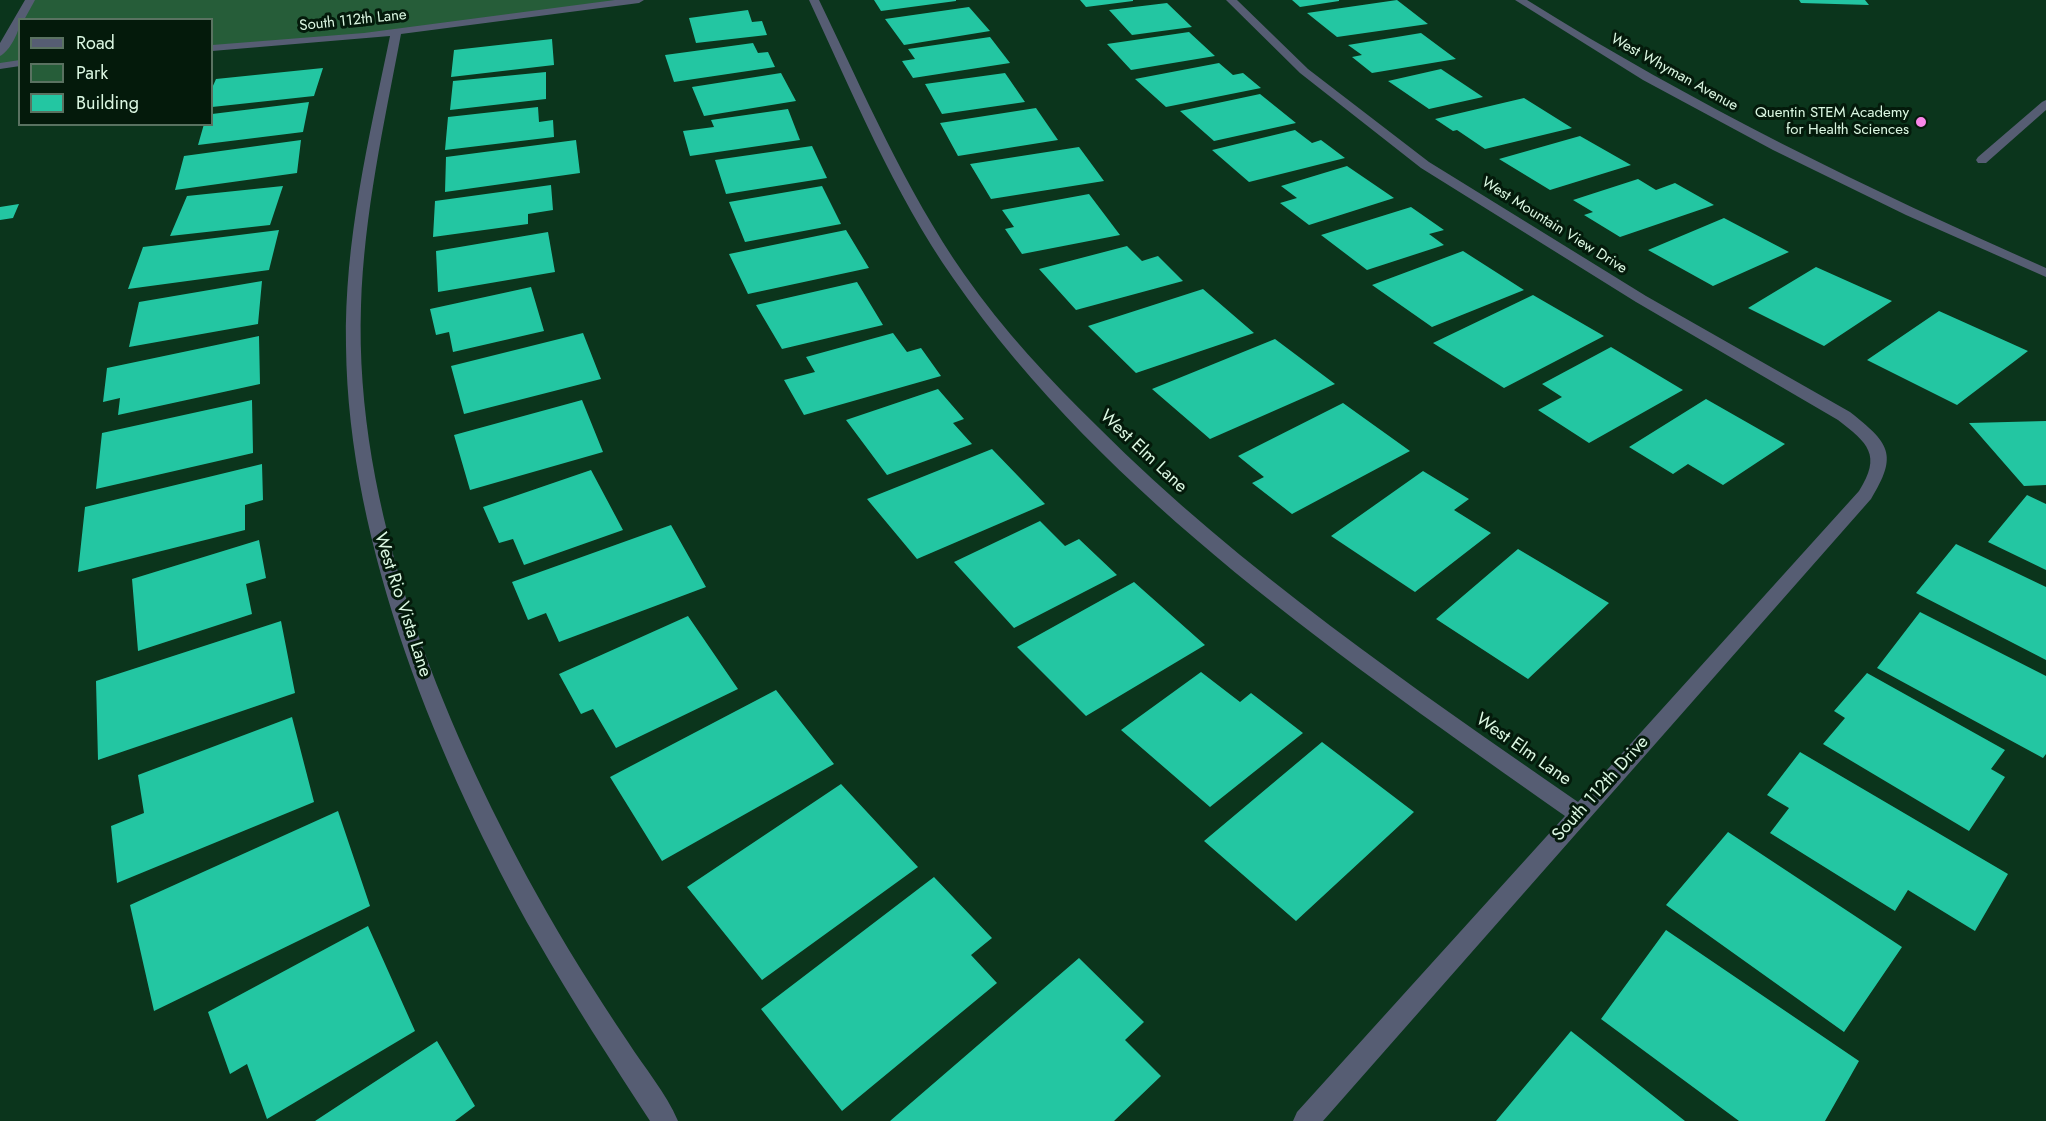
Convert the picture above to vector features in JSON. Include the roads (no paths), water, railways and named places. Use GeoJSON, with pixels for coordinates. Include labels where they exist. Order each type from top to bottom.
{"type":"FeatureCollection","features":[{"type":"Feature","properties":{"kind":"street"},"geometry":{"type":"LineString","coordinates":[[20,18],[30,0]]}},
{"type":"Feature","properties":{"kind":"street","name":"South 112th Lane"},"geometry":{"type":"LineString","coordinates":[[213,48],[396,33],[639,0]]}},
{"type":"Feature","properties":{"kind":"street","name":"West Elm Lane"},"geometry":{"type":"LineString","coordinates":[[813,0],[907,190],[944,254],[969,292],[1042,379],[1140,478],[1260,582],[1412,697],[1579,814]]}},
{"type":"Feature","properties":{"kind":"street","name":"West Mountain View Drive"},"geometry":{"type":"LineString","coordinates":[[1231,0],[1304,71],[1425,165],[1641,299],[1844,416],[1866,433],[1880,450]]}},
{"type":"Feature","properties":{"kind":"street","name":"West Whyman Avenue"},"geometry":{"type":"LineString","coordinates":[[1520,0],[1627,67],[1760,139],[1865,191],[2046,273]]}},
{"type":"Feature","properties":{"kind":"street"},"geometry":{"type":"LineString","coordinates":[[0,53],[18,21]]}},
{"type":"Feature","properties":{"kind":"street","name":"West Rio Vista Lane"},"geometry":{"type":"LineString","coordinates":[[396,33],[363,201],[354,292],[353,345],[356,403],[364,466],[378,538],[421,666],[471,788],[529,903],[593,1012],[665,1121]]}},
{"type":"Feature","properties":{"kind":"street"},"geometry":{"type":"LineString","coordinates":[[0,66],[18,63]]}},
{"type":"Feature","properties":{"kind":"street"},"geometry":{"type":"LineString","coordinates":[[1982,160],[2046,104]]}},
{"type":"Feature","properties":{"kind":"street","name":"South 112th Drive"},"geometry":{"type":"LineString","coordinates":[[1306,1121],[1865,495],[1875,481],[1881,465],[1880,450]]}},
{"type":"Feature","properties":{"kind":"place","name":"Quentin STEM Academy for Health Sciences"},"geometry":{"type":"Point","coordinates":[1921,122]}}]}
